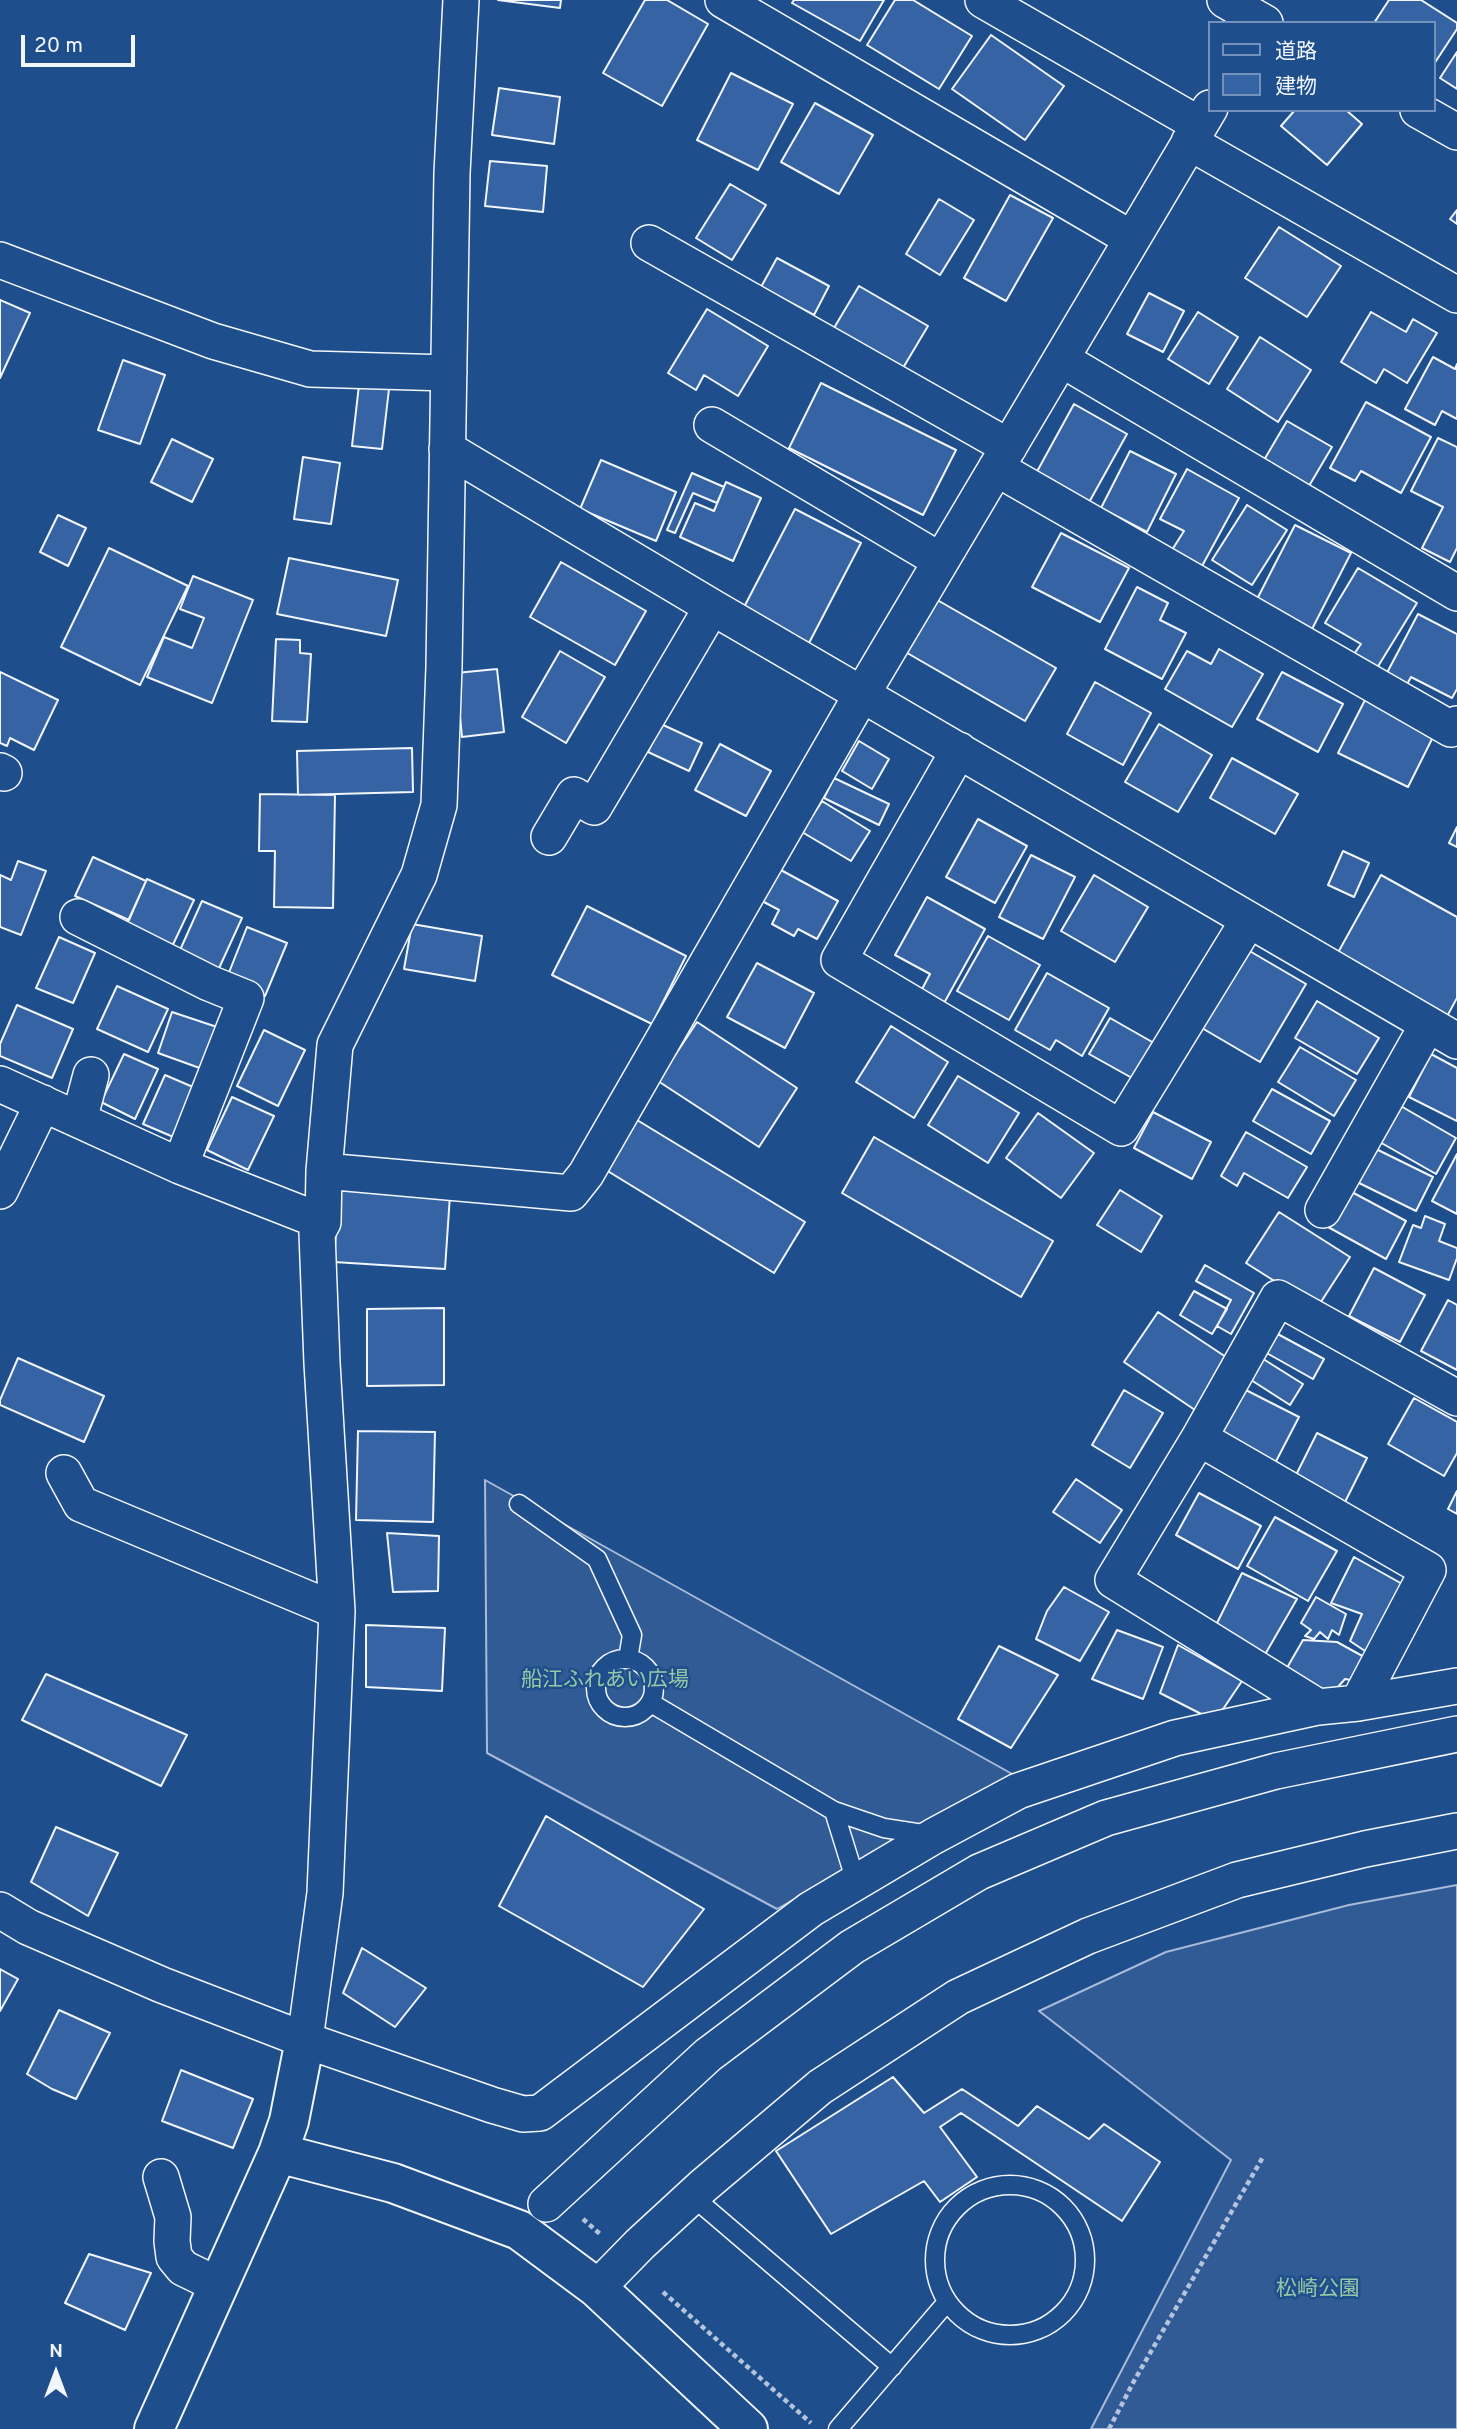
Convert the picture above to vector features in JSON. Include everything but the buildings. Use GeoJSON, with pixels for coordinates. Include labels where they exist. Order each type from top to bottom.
{"type":"FeatureCollection","features":[{"type":"Feature","properties":{"kind":"street"},"geometry":{"type":"LineString","coordinates":[[154,2429],[278,2153],[289,2121],[305,2040],[325,1892],[337,1611],[317,1233],[323,1222],[324,1171],[335,1045],[419,875],[439,805],[452,173],[461,0]]}},
{"type":"Feature","properties":{"kind":"street"},"geometry":{"type":"LineString","coordinates":[[723,0],[1132,239]]}},
{"type":"Feature","properties":{"kind":"street"},"geometry":{"type":"LineString","coordinates":[[983,0],[1200,125],[1457,295]]}},
{"type":"Feature","properties":{"kind":"street"},"geometry":{"type":"LineString","coordinates":[[1225,0],[1266,17]]}},
{"type":"Feature","properties":{"kind":"street"},"geometry":{"type":"LineString","coordinates":[[1422,112],[1457,132]]}},
{"type":"Feature","properties":{"kind":"street"},"geometry":{"type":"LineString","coordinates":[[324,1171],[570,1193],[586,1174],[862,694],[1200,125]]}},
{"type":"Feature","properties":{"kind":"street"},"geometry":{"type":"LineString","coordinates":[[649,243],[1451,729],[1457,724]]}},
{"type":"Feature","properties":{"kind":"street"},"geometry":{"type":"LineString","coordinates":[[0,260],[213,341],[310,369],[449,373]]}},
{"type":"Feature","properties":{"kind":"street"},"geometry":{"type":"LineString","coordinates":[[1061,359],[1457,593]]}},
{"type":"Feature","properties":{"kind":"street"},"geometry":{"type":"LineString","coordinates":[[712,425],[941,561]]}},
{"type":"Feature","properties":{"kind":"street"},"geometry":{"type":"LineString","coordinates":[[447,449],[712,607],[1443,1033],[1323,1210]]}},
{"type":"Feature","properties":{"kind":"street"},"geometry":{"type":"LineString","coordinates":[[548,837],[574,795],[594,807],[712,607]]}},
{"type":"Feature","properties":{"kind":"street"},"geometry":{"type":"LineString","coordinates":[[959,750],[839,960],[1109,1121],[1121,1128],[1248,921]]}},
{"type":"Feature","properties":{"kind":"street"},"geometry":{"type":"LineString","coordinates":[[78,917],[246,998],[180,1166]]}},
{"type":"Feature","properties":{"kind":"street"},"geometry":{"type":"LineString","coordinates":[[79,1120],[91,1075]]}},
{"type":"Feature","properties":{"kind":"street"},"geometry":{"type":"LineString","coordinates":[[0,1084],[180,1166],[323,1222]]}},
{"type":"Feature","properties":{"kind":"street"},"geometry":{"type":"LineString","coordinates":[[0,1191],[43,1103]]}},
{"type":"Feature","properties":{"kind":"street"},"geometry":{"type":"LineString","coordinates":[[1318,1707],[1112,1580],[1199,1437],[1278,1298],[1457,1398]]}},
{"type":"Feature","properties":{"kind":"street"},"geometry":{"type":"LineString","coordinates":[[1199,1437],[1428,1570],[1358,1703]]}},
{"type":"Feature","properties":{"kind":"street"},"geometry":{"type":"LineString","coordinates":[[64,1473],[81,1504],[337,1611]]}},
{"type":"Feature","properties":{"kind":"street"},"geometry":{"type":"LineString","coordinates":[[0,1910],[27,1927],[162,1985],[305,2040],[492,2105],[523,2114],[540,2113],[811,1909],[934,1836],[1018,1791],[1175,1738],[1318,1707],[1457,1686]]}},
{"type":"Feature","properties":{"kind":"street"},"geometry":{"type":"LineString","coordinates":[[552,2199],[708,2055],[852,1947],[979,1872],[1105,1818],[1276,1771],[1457,1734]]}},
{"type":"Feature","properties":{"kind":"street"},"geometry":{"type":"LineString","coordinates":[[597,2288],[692,2196],[820,2087],[970,1992],[1088,1936],[1237,1880],[1365,1849],[1457,1831]]}},
{"type":"Feature","properties":{"kind":"street"},"geometry":{"type":"LineString","coordinates":[[278,2153],[393,2183],[519,2230],[597,2288],[748,2429]]}},
{"type":"Feature","properties":{"kind":"street"},"geometry":{"type":"LineString","coordinates":[[161,2177],[173,2217],[174,2257],[183,2267],[218,2285]]}},
{"type":"Feature","properties":{"kind":"lane"},"geometry":{"type":"LineString","coordinates":[[519,1504],[597,1559],[632,1635],[628,1659]]}},
{"type":"Feature","properties":{"kind":"lane"},"geometry":{"type":"LineString","coordinates":[[628,1659],[639,1663],[648,1670],[653,1681],[651,1703],[643,1712],[633,1717],[610,1714],[596,1696],[595,1685],[599,1674],[607,1665],[617,1660],[628,1659]]}},
{"type":"Feature","properties":{"kind":"lane"},"geometry":{"type":"LineString","coordinates":[[651,1703],[834,1811],[884,1828],[934,1836]]}},
{"type":"Feature","properties":{"kind":"lane"},"geometry":{"type":"LineString","coordinates":[[834,1811],[856,1882]]}},
{"type":"Feature","properties":{"kind":"lane"},"geometry":{"type":"LineString","coordinates":[[1002,2185],[1031,2188],[1057,2202],[1077,2224],[1085,2252],[1082,2281],[1069,2308],[1046,2327],[1018,2335],[988,2333],[962,2320],[947,2302],[934,2269],[937,2239],[951,2213],[973,2194],[1002,2185]]}},
{"type":"Feature","properties":{"kind":"lane"},"geometry":{"type":"LineString","coordinates":[[692,2196],[892,2367]]}},
{"type":"Feature","properties":{"kind":"lane"},"geometry":{"type":"LineString","coordinates":[[838,2429],[947,2302]]}},
{"type":"Feature","properties":{"kind":"path"},"geometry":{"type":"LineString","coordinates":[[1109,2429],[1133,2381],[1263,2157]]}},
{"type":"Feature","properties":{"kind":"path"},"geometry":{"type":"LineString","coordinates":[[552,2199],[626,2259],[817,2429]]}},
{"type":"Feature","properties":{"kind":"shaded area","name":"船江ふれあい広場"},"geometry":{"type":"Polygon","coordinates":[[[485,1480],[1014,1775],[777,1909],[487,1753],[485,1480]]]}},
{"type":"Feature","properties":{"kind":"shaded area","name":"松崎公園"},"geometry":{"type":"Polygon","coordinates":[[[1457,1885],[1457,2429],[1091,2429],[1231,2160],[1039,2011],[1166,1952],[1349,1905],[1457,1885]]]}}]}
